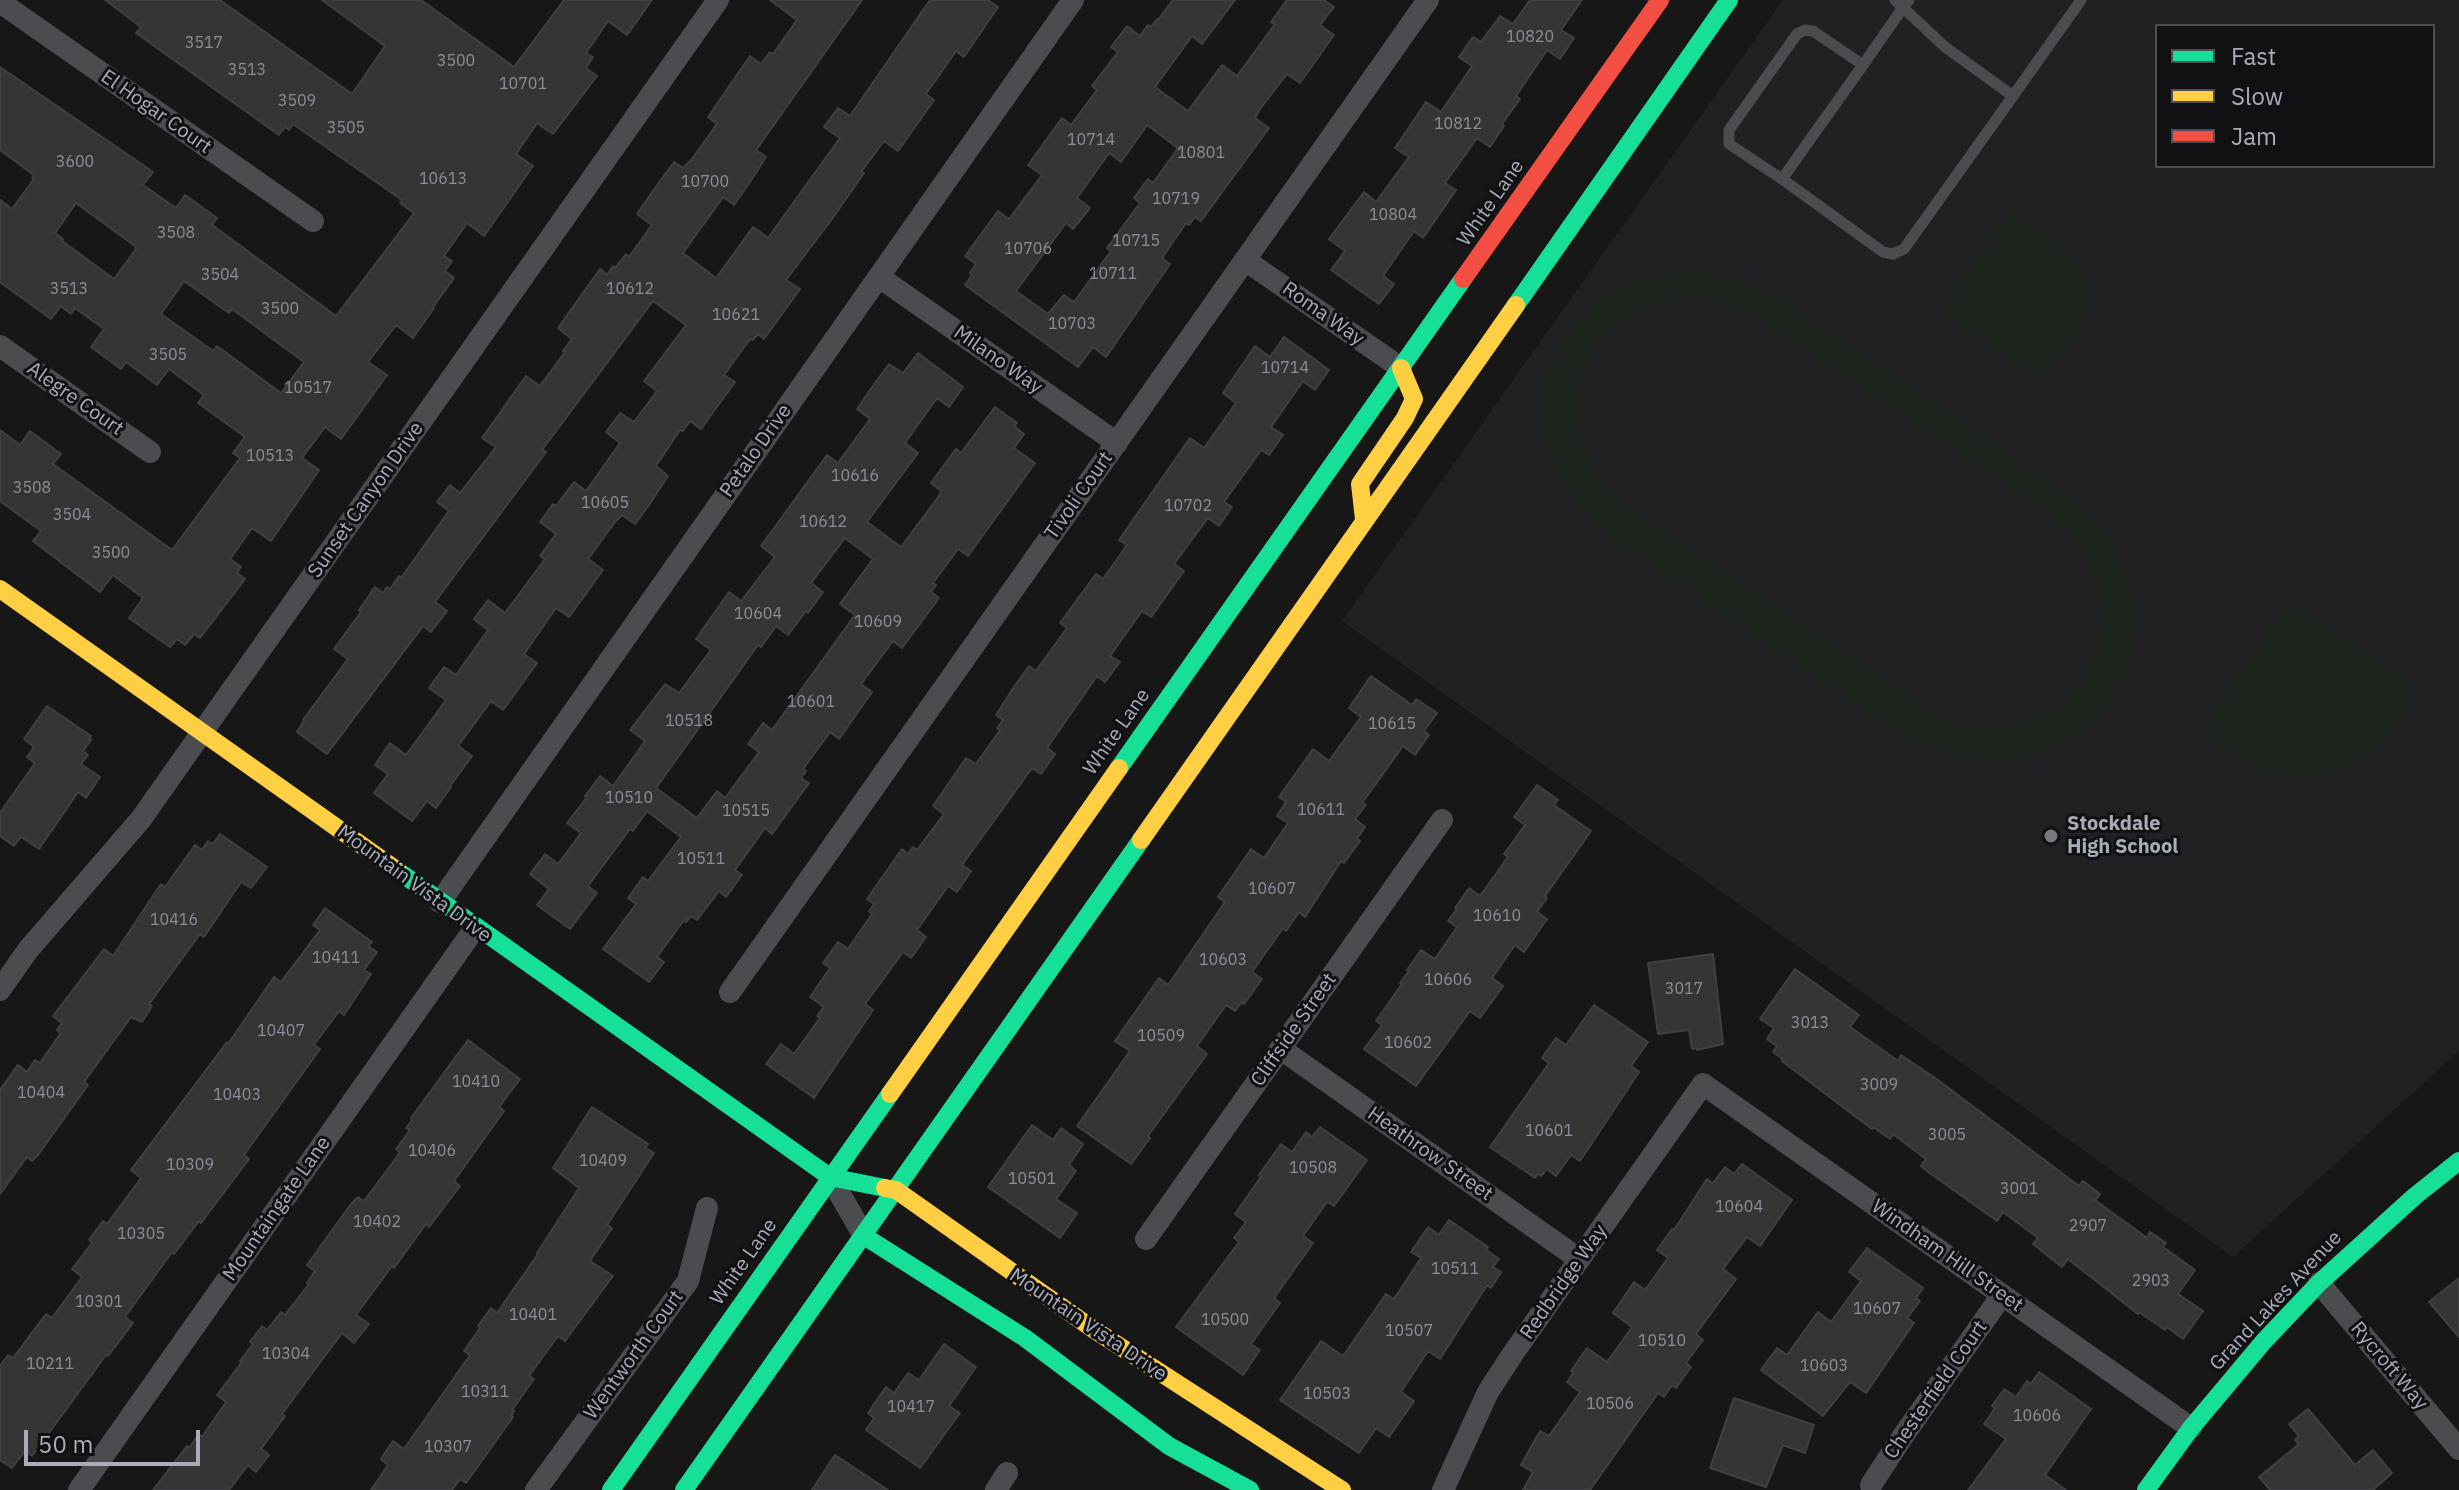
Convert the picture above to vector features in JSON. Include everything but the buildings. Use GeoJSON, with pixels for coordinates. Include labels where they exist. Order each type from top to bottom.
{"type":"FeatureCollection","features":[{"type":"Feature","properties":{"kind":"main road","name":"White Lane"},"geometry":{"type":"LineString","coordinates":[[611,1490],[1660,0]]}},
{"type":"Feature","properties":{"kind":"main road"},"geometry":{"type":"LineString","coordinates":[[684,1490],[1729,0]]}},
{"type":"Feature","properties":{"kind":"main road"},"geometry":{"type":"LineString","coordinates":[[1364,519],[1360,484],[1405,418],[1414,399],[1401,368]]}},
{"type":"Feature","properties":{"kind":"main road","name":"Mountain Vista Drive"},"geometry":{"type":"LineString","coordinates":[[0,589],[830,1177],[896,1190],[1093,1329],[1342,1490]]}},
{"type":"Feature","properties":{"kind":"main road","name":"Grand Lakes Avenue"},"geometry":{"type":"LineString","coordinates":[[2146,1490],[2191,1428],[2264,1341],[2319,1283],[2415,1196],[2459,1161]]}},
{"type":"Feature","properties":{"kind":"main road","name":"Mountain Vista Drive"},"geometry":{"type":"LineString","coordinates":[[864,1236],[1025,1338],[1169,1446],[1250,1490]]}},
{"type":"Feature","properties":{"kind":"street","name":"Sunset Canyon Drive"},"geometry":{"type":"LineString","coordinates":[[0,990],[28,950],[141,819],[718,0]]}},
{"type":"Feature","properties":{"kind":"street","name":"Petalo Drive"},"geometry":{"type":"LineString","coordinates":[[440,902],[1073,0]]}},
{"type":"Feature","properties":{"kind":"street","name":"Tivoli Court"},"geometry":{"type":"LineString","coordinates":[[730,992],[1428,0]]}},
{"type":"Feature","properties":{"kind":"street","name":"El Hogar Court"},"geometry":{"type":"LineString","coordinates":[[0,2],[313,221]]}},
{"type":"Feature","properties":{"kind":"street","name":"Roma Way"},"geometry":{"type":"LineString","coordinates":[[1245,260],[1401,368]]}},
{"type":"Feature","properties":{"kind":"street","name":"Milano Way"},"geometry":{"type":"LineString","coordinates":[[879,277],[1117,443]]}},
{"type":"Feature","properties":{"kind":"street","name":"Alegre Court"},"geometry":{"type":"LineString","coordinates":[[0,346],[150,452]]}},
{"type":"Feature","properties":{"kind":"street","name":"Cliffside Street"},"geometry":{"type":"LineString","coordinates":[[1146,1239],[1442,820]]}},
{"type":"Feature","properties":{"kind":"street","name":"Mountaingate Lane"},"geometry":{"type":"LineString","coordinates":[[79,1490],[475,928]]}},
{"type":"Feature","properties":{"kind":"street","name":"Heathrow Street"},"geometry":{"type":"LineString","coordinates":[[1281,1049],[1579,1259]]}},
{"type":"Feature","properties":{"kind":"street","name":"Redbridge Way"},"geometry":{"type":"LineString","coordinates":[[1443,1490],[1488,1392],[1703,1084]]}},
{"type":"Feature","properties":{"kind":"street","name":"Windham Hill Street"},"geometry":{"type":"LineString","coordinates":[[1703,1084],[2191,1428]]}},
{"type":"Feature","properties":{"kind":"street","name":"Mountain Vista Drive"},"geometry":{"type":"LineString","coordinates":[[830,1177],[864,1236]]}},
{"type":"Feature","properties":{"kind":"street","name":"Wentworth Court"},"geometry":{"type":"LineString","coordinates":[[536,1490],[688,1281],[707,1208]]}},
{"type":"Feature","properties":{"kind":"street","name":"Rycroft Way"},"geometry":{"type":"LineString","coordinates":[[2319,1283],[2459,1449]]}},
{"type":"Feature","properties":{"kind":"street","name":"Chesterfield Court"},"geometry":{"type":"LineString","coordinates":[[1871,1485],[2002,1295]]}},
{"type":"Feature","properties":{"kind":"lane"},"geometry":{"type":"LineString","coordinates":[[1863,65],[1813,31],[1805,30],[1797,34],[1729,130],[1729,144],[1883,252],[1893,254],[1904,249],[2081,0]]}},
{"type":"Feature","properties":{"kind":"lane"},"geometry":{"type":"LineString","coordinates":[[1782,179],[1863,65],[1903,2],[1945,47],[2013,96]]}},
{"type":"Feature","properties":{"kind":"shaded area","name":"Stockdale High School"},"geometry":{"type":"Polygon","coordinates":[[[1783,0],[2459,0],[2459,1051],[2233,1257],[1342,621],[1783,0]]]}},
{"type":"Feature","properties":{"kind":"shaded area"},"geometry":{"type":"Polygon","coordinates":[[[2009,212],[2059,243],[2078,267],[2085,284],[2086,303],[2074,339],[2048,362],[2037,378],[1941,312],[2009,212]]]}},
{"type":"Feature","properties":{"kind":"shaded area"},"geometry":{"type":"Polygon","coordinates":[[[1676,271],[1700,271],[1724,275],[1777,296],[2072,499],[2105,535],[2126,575],[2134,619],[2128,662],[2110,701],[2080,733],[2044,753],[2001,762],[1956,758],[1907,740],[1603,532],[1571,498],[1551,458],[1543,414],[1548,370],[1565,334],[1594,302],[1632,280],[1676,271]],[[1693,299],[1654,304],[1619,321],[1594,347],[1579,381],[1576,420],[1587,458],[1609,491],[1632,511],[1941,716],[1986,726],[2011,724],[2053,709],[2071,695],[2096,657],[2104,614],[2094,569],[2068,531],[2048,514],[1759,321],[1732,307],[1693,299]]]}},
{"type":"Feature","properties":{"kind":"shaded area"},"geometry":{"type":"Polygon","coordinates":[[[2289,603],[2411,685],[2403,712],[2389,735],[2369,754],[2344,769],[2318,776],[2288,777],[2262,771],[2236,757],[2205,724],[2289,603]]]}},
{"type":"Feature","properties":{"kind":"traffic: fast"},"geometry":{"type":"LineString","coordinates":[[1516,305],[1729,0]]}},
{"type":"Feature","properties":{"kind":"traffic: fast"},"geometry":{"type":"LineString","coordinates":[[1119,768],[1463,279]]}},
{"type":"Feature","properties":{"kind":"traffic: fast"},"geometry":{"type":"LineString","coordinates":[[684,1490],[1141,840]]}},
{"type":"Feature","properties":{"kind":"traffic: fast"},"geometry":{"type":"LineString","coordinates":[[398,871],[830,1177],[885,1188]]}},
{"type":"Feature","properties":{"kind":"traffic: fast"},"geometry":{"type":"LineString","coordinates":[[611,1490],[890,1094]]}},
{"type":"Feature","properties":{"kind":"traffic: fast"},"geometry":{"type":"LineString","coordinates":[[2146,1490],[2191,1428],[2264,1341],[2319,1283],[2415,1196],[2459,1161]]}},
{"type":"Feature","properties":{"kind":"traffic: fast"},"geometry":{"type":"LineString","coordinates":[[864,1236],[1025,1338],[1169,1446],[1250,1490]]}},
{"type":"Feature","properties":{"kind":"traffic: slow"},"geometry":{"type":"LineString","coordinates":[[1141,840],[1516,305]]}},
{"type":"Feature","properties":{"kind":"traffic: slow"},"geometry":{"type":"LineString","coordinates":[[1364,519],[1360,484],[1405,418],[1414,399],[1401,368]]}},
{"type":"Feature","properties":{"kind":"traffic: slow"},"geometry":{"type":"LineString","coordinates":[[0,589],[398,871]]}},
{"type":"Feature","properties":{"kind":"traffic: slow"},"geometry":{"type":"LineString","coordinates":[[890,1094],[1119,768]]}},
{"type":"Feature","properties":{"kind":"traffic: slow"},"geometry":{"type":"LineString","coordinates":[[885,1188],[896,1190],[1093,1329],[1342,1490]]}},
{"type":"Feature","properties":{"kind":"traffic: jam"},"geometry":{"type":"LineString","coordinates":[[1463,279],[1660,0]]}},
{"type":"Feature","properties":{"kind":"place","name":"Stockdale High School"},"geometry":{"type":"Point","coordinates":[2051,836]}}]}
